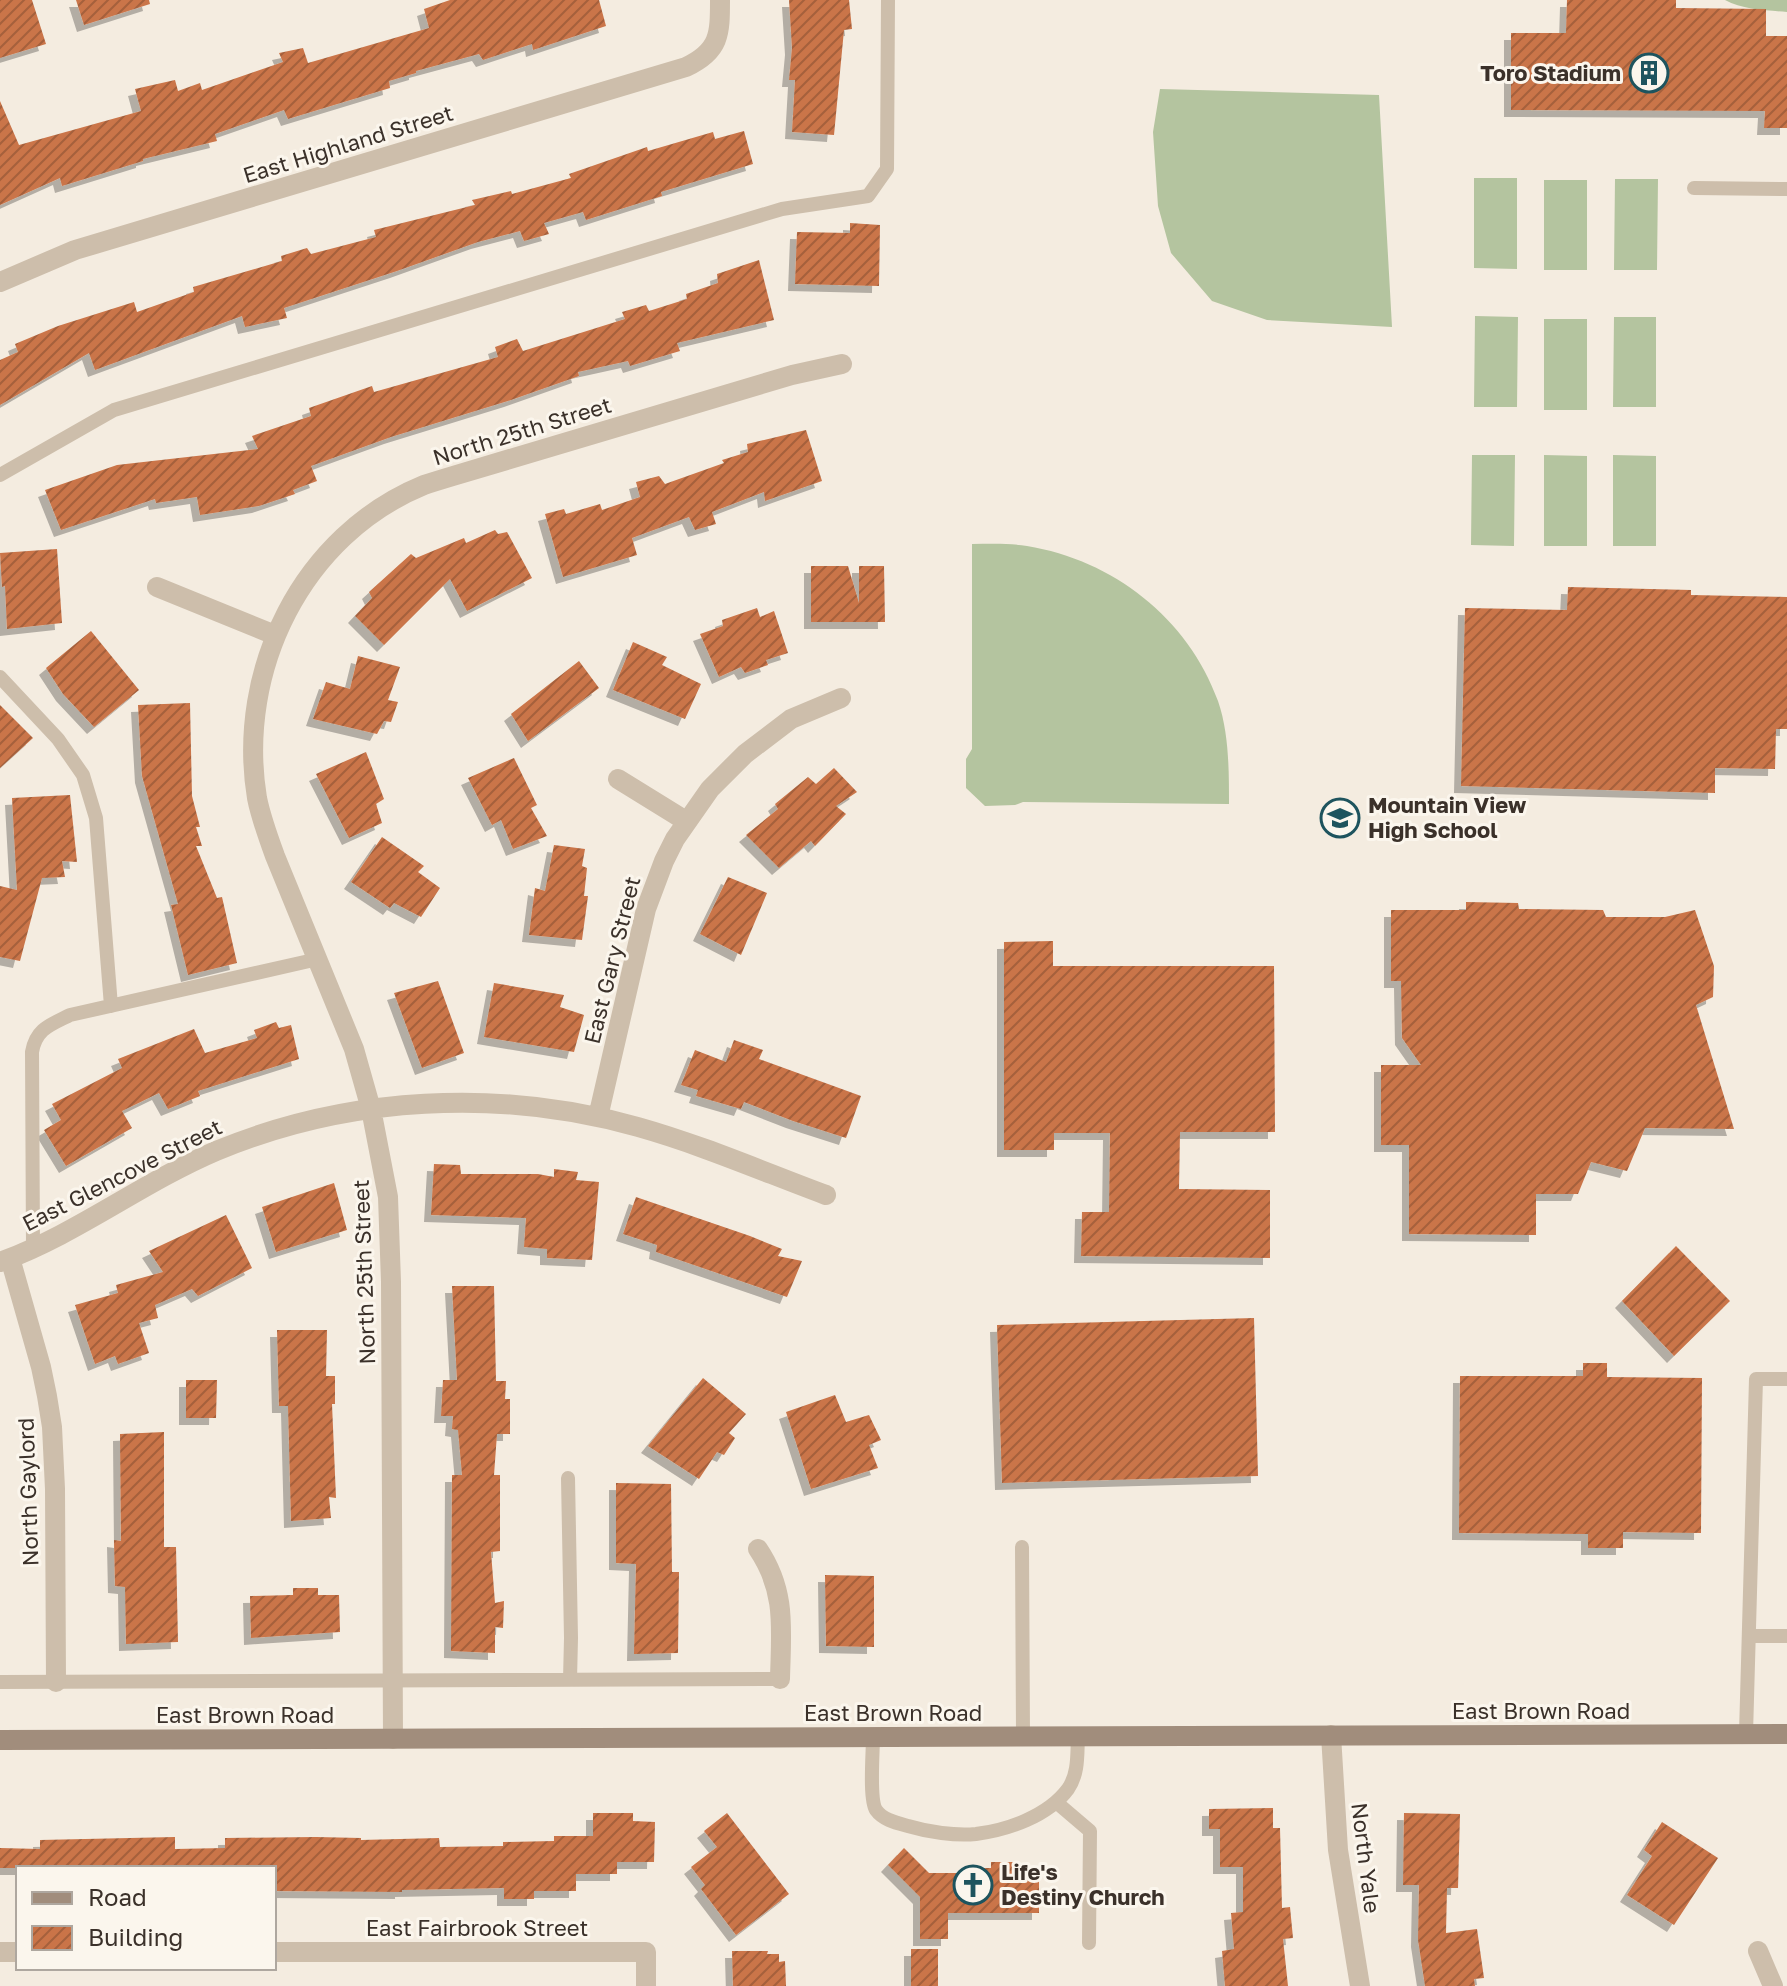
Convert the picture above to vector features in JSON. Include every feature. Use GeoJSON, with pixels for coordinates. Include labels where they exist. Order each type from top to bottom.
{"type":"FeatureCollection","features":[{"type":"Feature","properties":{"kind":"main road","name":"East Brown Road"},"geometry":{"type":"LineString","coordinates":[[0,1740],[1787,1734]]}},
{"type":"Feature","properties":{"kind":"street","name":"East Highland Street"},"geometry":{"type":"LineString","coordinates":[[0,282],[75,250],[699,61],[709,53],[716,41],[720,0]]}},
{"type":"Feature","properties":{"kind":"street","name":"North 25th Street"},"geometry":{"type":"LineString","coordinates":[[393,1739],[391,1249],[388,1197],[371,1109],[350,1039],[265,830],[254,766],[254,732],[264,665],[275,635],[305,581],[347,534],[397,498],[424,485],[792,375],[842,364]]}},
{"type":"Feature","properties":{"kind":"street"},"geometry":{"type":"LineString","coordinates":[[157,587],[275,635]]}},
{"type":"Feature","properties":{"kind":"street","name":"East Gary Street"},"geometry":{"type":"LineString","coordinates":[[598,1117],[646,909],[664,861],[686,821],[726,772],[766,737],[791,719],[841,698]]}},
{"type":"Feature","properties":{"kind":"street"},"geometry":{"type":"LineString","coordinates":[[618,779],[686,821]]}},
{"type":"Feature","properties":{"kind":"street","name":"East Glencove Street"},"geometry":{"type":"LineString","coordinates":[[5,1260],[87,1222],[162,1177],[218,1150],[308,1121],[371,1109],[429,1104],[487,1103],[598,1117],[670,1137],[826,1195]]}},
{"type":"Feature","properties":{"kind":"street","name":"North Gaylord"},"geometry":{"type":"LineString","coordinates":[[5,1260],[41,1367],[52,1427],[56,1682]]}},
{"type":"Feature","properties":{"kind":"street"},"geometry":{"type":"LineString","coordinates":[[758,1549],[773,1575],[781,1608],[780,1679]]}},
{"type":"Feature","properties":{"kind":"street","name":"North Yale"},"geometry":{"type":"LineString","coordinates":[[1331,1735],[1338,1850],[1360,1986]]}},
{"type":"Feature","properties":{"kind":"street"},"geometry":{"type":"LineString","coordinates":[[1758,1951],[1773,1986]]}},
{"type":"Feature","properties":{"kind":"street","name":"East Fairbrook Street"},"geometry":{"type":"LineString","coordinates":[[276,1952],[646,1952],[646,1986]]}},
{"type":"Feature","properties":{"kind":"lane"},"geometry":{"type":"LineString","coordinates":[[0,475],[114,410],[782,209],[868,196],[887,169],[888,0]]}},
{"type":"Feature","properties":{"kind":"lane"},"geometry":{"type":"LineString","coordinates":[[1694,188],[1787,189]]}},
{"type":"Feature","properties":{"kind":"lane"},"geometry":{"type":"LineString","coordinates":[[0,677],[58,739],[83,775],[96,818],[111,1006]]}},
{"type":"Feature","properties":{"kind":"lane"},"geometry":{"type":"LineString","coordinates":[[33,1248],[32,1052],[34,1040],[46,1027],[70,1015],[318,959]]}},
{"type":"Feature","properties":{"kind":"lane"},"geometry":{"type":"LineString","coordinates":[[1746,1734],[1756,1379],[1787,1379]]}},
{"type":"Feature","properties":{"kind":"lane"},"geometry":{"type":"LineString","coordinates":[[568,1478],[570,1680]]}},
{"type":"Feature","properties":{"kind":"lane"},"geometry":{"type":"LineString","coordinates":[[1022,1547],[1023,1736]]}},
{"type":"Feature","properties":{"kind":"lane"},"geometry":{"type":"LineString","coordinates":[[1749,1636],[1787,1636]]}},
{"type":"Feature","properties":{"kind":"lane"},"geometry":{"type":"LineString","coordinates":[[0,1682],[780,1679]]}},
{"type":"Feature","properties":{"kind":"lane"},"geometry":{"type":"LineString","coordinates":[[873,1737],[874,1807],[884,1818],[939,1832],[973,1834],[1019,1822],[1041,1813],[1056,1802],[1074,1780],[1078,1736]]}},
{"type":"Feature","properties":{"kind":"lane"},"geometry":{"type":"LineString","coordinates":[[1056,1802],[1090,1831],[1089,1943]]}},
{"type":"Feature","properties":{"kind":"green space"},"geometry":{"type":"Polygon","coordinates":[[[1725,0],[1787,0],[1787,12],[1747,8],[1725,0]]]}},
{"type":"Feature","properties":{"kind":"green space"},"geometry":{"type":"Polygon","coordinates":[[[1160,89],[1379,95],[1392,327],[1267,320],[1212,301],[1171,253],[1158,206],[1153,132],[1160,89]]]}},
{"type":"Feature","properties":{"kind":"green space"},"geometry":{"type":"Polygon","coordinates":[[[1474,178],[1517,178],[1517,269],[1474,268],[1474,178]]]}},
{"type":"Feature","properties":{"kind":"green space"},"geometry":{"type":"Polygon","coordinates":[[[1615,179],[1658,179],[1657,270],[1614,270],[1615,179]]]}},
{"type":"Feature","properties":{"kind":"green space"},"geometry":{"type":"Polygon","coordinates":[[[1544,180],[1587,180],[1587,270],[1544,270],[1544,180]]]}},
{"type":"Feature","properties":{"kind":"green space"},"geometry":{"type":"Polygon","coordinates":[[[1475,316],[1518,317],[1517,407],[1474,407],[1475,316]]]}},
{"type":"Feature","properties":{"kind":"green space"},"geometry":{"type":"Polygon","coordinates":[[[1614,317],[1656,317],[1656,407],[1613,407],[1614,317]]]}},
{"type":"Feature","properties":{"kind":"green space"},"geometry":{"type":"Polygon","coordinates":[[[1544,319],[1587,319],[1587,410],[1544,410],[1544,319]]]}},
{"type":"Feature","properties":{"kind":"green space"},"geometry":{"type":"Polygon","coordinates":[[[1472,455],[1515,455],[1514,546],[1471,545],[1472,455]]]}},
{"type":"Feature","properties":{"kind":"green space"},"geometry":{"type":"Polygon","coordinates":[[[1544,455],[1587,456],[1587,546],[1544,546],[1544,455]]]}},
{"type":"Feature","properties":{"kind":"green space"},"geometry":{"type":"Polygon","coordinates":[[[1613,455],[1656,456],[1656,546],[1613,546],[1613,455]]]}},
{"type":"Feature","properties":{"kind":"green space"},"geometry":{"type":"Polygon","coordinates":[[[972,544],[1027,546],[1089,564],[1144,598],[1167,619],[1205,671],[1218,701],[1226,739],[1229,804],[1023,802],[985,806],[966,788],[966,759],[972,749],[972,544]]]}},
{"type":"Feature","properties":{"kind":"building"},"geometry":{"type":"Polygon","coordinates":[[[0,0],[32,0],[46,44],[0,58],[0,0]]]}},
{"type":"Feature","properties":{"kind":"building"},"geometry":{"type":"Polygon","coordinates":[[[76,0],[149,0],[150,4],[84,25],[76,0]]]}},
{"type":"Feature","properties":{"kind":"building"},"geometry":{"type":"Polygon","coordinates":[[[450,0],[599,0],[606,26],[533,50],[532,44],[483,60],[479,54],[416,71],[389,81],[390,88],[288,119],[284,110],[215,134],[217,141],[143,159],[62,186],[60,178],[0,205],[0,101],[19,145],[141,111],[135,89],[175,80],[178,91],[200,83],[202,90],[283,62],[279,53],[303,48],[308,63],[429,28],[424,9],[450,0]]]}},
{"type":"Feature","properties":{"kind":"building"},"geometry":{"type":"Polygon","coordinates":[[[789,0],[849,0],[852,29],[844,30],[834,135],[792,132],[795,80],[789,80],[792,48],[789,0]]]}},
{"type":"Feature","properties":{"kind":"building","name":"Toro Stadium"},"geometry":{"type":"Polygon","coordinates":[[[1567,0],[1676,0],[1676,8],[1766,9],[1766,36],[1787,36],[1787,128],[1764,128],[1765,111],[1511,110],[1511,33],[1566,33],[1567,0]]]}},
{"type":"Feature","properties":{"kind":"building"},"geometry":{"type":"Polygon","coordinates":[[[744,131],[753,164],[661,192],[662,196],[586,220],[583,212],[544,223],[549,234],[524,241],[520,231],[478,242],[284,308],[287,318],[245,327],[242,316],[95,370],[89,353],[0,405],[0,360],[18,352],[15,344],[58,326],[134,302],[137,312],[194,292],[193,287],[282,261],[281,256],[307,248],[311,254],[376,237],[374,230],[475,205],[472,200],[511,191],[512,194],[571,178],[569,174],[647,147],[648,151],[713,132],[715,139],[744,131]]]}},
{"type":"Feature","properties":{"kind":"building"},"geometry":{"type":"Polygon","coordinates":[[[850,223],[880,225],[879,286],[795,284],[797,232],[850,233],[850,223]]]}},
{"type":"Feature","properties":{"kind":"building"},"geometry":{"type":"Polygon","coordinates":[[[759,260],[774,320],[677,343],[680,351],[630,366],[628,361],[578,372],[579,376],[511,400],[391,437],[311,466],[317,481],[293,490],[295,494],[259,506],[200,515],[197,497],[156,503],[155,499],[61,530],[45,490],[117,465],[258,449],[252,436],[311,416],[309,408],[372,386],[374,392],[498,357],[495,347],[517,339],[523,351],[625,319],[622,312],[646,305],[649,311],[687,299],[686,294],[718,283],[717,274],[759,260]]]}},
{"type":"Feature","properties":{"kind":"building"},"geometry":{"type":"Polygon","coordinates":[[[806,430],[822,481],[765,501],[764,492],[712,512],[716,524],[695,530],[689,517],[632,538],[637,555],[563,577],[545,514],[564,509],[566,514],[600,504],[602,510],[640,497],[636,482],[659,476],[665,484],[748,452],[747,444],[806,430]]]}},
{"type":"Feature","properties":{"kind":"building"},"geometry":{"type":"Polygon","coordinates":[[[495,530],[498,534],[507,532],[532,578],[467,611],[450,579],[384,645],[355,616],[372,598],[369,592],[411,554],[416,558],[464,538],[466,543],[495,530]]]}},
{"type":"Feature","properties":{"kind":"building"},"geometry":{"type":"Polygon","coordinates":[[[57,549],[62,623],[7,629],[0,553],[57,549]]]}},
{"type":"Feature","properties":{"kind":"building"},"geometry":{"type":"Polygon","coordinates":[[[811,566],[848,566],[859,603],[859,566],[884,566],[885,622],[811,622],[811,566]]]}},
{"type":"Feature","properties":{"kind":"building"},"geometry":{"type":"Polygon","coordinates":[[[1568,587],[1691,590],[1691,595],[1787,597],[1787,729],[1776,729],[1775,769],[1715,768],[1715,793],[1461,786],[1465,608],[1567,610],[1568,587]]]}},
{"type":"Feature","properties":{"kind":"building"},"geometry":{"type":"Polygon","coordinates":[[[757,608],[760,617],[774,611],[788,653],[766,660],[768,665],[745,673],[741,667],[719,677],[700,634],[723,626],[722,620],[757,608]]]}},
{"type":"Feature","properties":{"kind":"building"},"geometry":{"type":"Polygon","coordinates":[[[91,631],[139,690],[94,727],[63,694],[46,668],[91,631]]]}},
{"type":"Feature","properties":{"kind":"building"},"geometry":{"type":"Polygon","coordinates":[[[633,642],[667,657],[662,665],[701,684],[685,719],[613,690],[633,642]]]}},
{"type":"Feature","properties":{"kind":"building"},"geometry":{"type":"Polygon","coordinates":[[[358,656],[400,667],[388,700],[398,702],[391,722],[384,721],[377,734],[313,719],[326,682],[350,689],[358,656]]]}},
{"type":"Feature","properties":{"kind":"building"},"geometry":{"type":"Polygon","coordinates":[[[579,661],[599,688],[528,741],[511,714],[579,661]]]}},
{"type":"Feature","properties":{"kind":"building"},"geometry":{"type":"Polygon","coordinates":[[[190,703],[192,796],[202,846],[196,846],[217,898],[222,897],[237,963],[188,975],[171,905],[178,904],[142,776],[138,705],[190,703]]]}},
{"type":"Feature","properties":{"kind":"building"},"geometry":{"type":"Polygon","coordinates":[[[0,705],[33,738],[0,768],[0,705]]]}},
{"type":"Feature","properties":{"kind":"building"},"geometry":{"type":"Polygon","coordinates":[[[366,752],[384,799],[376,804],[382,823],[349,838],[316,774],[366,752]]]}},
{"type":"Feature","properties":{"kind":"building"},"geometry":{"type":"Polygon","coordinates":[[[514,758],[537,805],[531,808],[547,836],[513,849],[501,820],[492,825],[468,778],[514,758]]]}},
{"type":"Feature","properties":{"kind":"building"},"geometry":{"type":"Polygon","coordinates":[[[834,768],[857,792],[836,806],[846,814],[815,846],[811,841],[779,868],[746,835],[778,809],[775,804],[808,777],[816,784],[834,768]]]}},
{"type":"Feature","properties":{"kind":"building"},"geometry":{"type":"Polygon","coordinates":[[[70,795],[77,862],[62,861],[65,877],[42,878],[20,961],[0,957],[0,886],[17,890],[12,798],[70,795]]]}},
{"type":"Feature","properties":{"kind":"building"},"geometry":{"type":"Polygon","coordinates":[[[382,837],[424,866],[418,872],[440,888],[421,917],[394,903],[390,908],[351,882],[382,837]]]}},
{"type":"Feature","properties":{"kind":"building"},"geometry":{"type":"Polygon","coordinates":[[[554,845],[585,849],[582,866],[587,868],[584,896],[588,896],[582,940],[529,935],[535,888],[545,891],[554,845]]]}},
{"type":"Feature","properties":{"kind":"building"},"geometry":{"type":"Polygon","coordinates":[[[728,877],[767,893],[741,955],[700,934],[728,877]]]}},
{"type":"Feature","properties":{"kind":"building"},"geometry":{"type":"Polygon","coordinates":[[[1466,902],[1518,903],[1519,909],[1603,910],[1606,917],[1665,917],[1695,910],[1714,966],[1713,997],[1696,1005],[1734,1129],[1645,1128],[1627,1171],[1591,1162],[1578,1194],[1536,1194],[1536,1235],[1409,1234],[1409,1145],[1381,1145],[1381,1065],[1421,1065],[1402,1038],[1401,981],[1391,981],[1391,910],[1466,910],[1466,902]]]}},
{"type":"Feature","properties":{"kind":"building"},"geometry":{"type":"Polygon","coordinates":[[[1053,941],[1053,966],[1274,966],[1275,1132],[1180,1132],[1179,1189],[1270,1190],[1270,1258],[1081,1256],[1082,1212],[1109,1212],[1110,1133],[1054,1133],[1054,1150],[1004,1150],[1004,942],[1053,941]]]}},
{"type":"Feature","properties":{"kind":"building"},"geometry":{"type":"Polygon","coordinates":[[[438,981],[464,1053],[422,1068],[394,993],[438,981]]]}},
{"type":"Feature","properties":{"kind":"building"},"geometry":{"type":"Polygon","coordinates":[[[494,983],[564,995],[560,1007],[584,1015],[574,1052],[484,1037],[494,983]]]}},
{"type":"Feature","properties":{"kind":"building"},"geometry":{"type":"Polygon","coordinates":[[[276,1022],[279,1028],[291,1025],[299,1059],[198,1091],[200,1096],[168,1109],[159,1093],[122,1111],[132,1128],[66,1166],[44,1130],[61,1120],[52,1104],[122,1068],[118,1059],[194,1029],[205,1053],[257,1038],[254,1030],[276,1022]]]}},
{"type":"Feature","properties":{"kind":"building"},"geometry":{"type":"Polygon","coordinates":[[[734,1040],[763,1050],[759,1059],[861,1096],[846,1138],[744,1102],[741,1109],[696,1096],[698,1090],[681,1085],[695,1050],[726,1062],[734,1040]]]}},
{"type":"Feature","properties":{"kind":"building"},"geometry":{"type":"Polygon","coordinates":[[[434,1164],[460,1165],[461,1174],[538,1174],[554,1177],[554,1169],[578,1172],[576,1180],[599,1182],[592,1260],[547,1258],[547,1249],[524,1247],[526,1218],[431,1215],[434,1164]]]}},
{"type":"Feature","properties":{"kind":"building"},"geometry":{"type":"Polygon","coordinates":[[[334,1183],[347,1230],[276,1252],[262,1207],[334,1183]]]}},
{"type":"Feature","properties":{"kind":"building"},"geometry":{"type":"Polygon","coordinates":[[[636,1197],[750,1236],[782,1249],[778,1256],[802,1261],[787,1297],[656,1252],[657,1245],[623,1234],[636,1197]]]}},
{"type":"Feature","properties":{"kind":"building"},"geometry":{"type":"Polygon","coordinates":[[[226,1215],[252,1268],[198,1296],[192,1289],[155,1305],[158,1318],[139,1323],[149,1353],[118,1364],[115,1356],[95,1364],[75,1305],[118,1293],[116,1285],[163,1272],[149,1251],[226,1215]]]}},
{"type":"Feature","properties":{"kind":"building"},"geometry":{"type":"Polygon","coordinates":[[[1676,1246],[1730,1301],[1674,1356],[1622,1301],[1676,1246]]]}},
{"type":"Feature","properties":{"kind":"building"},"geometry":{"type":"Polygon","coordinates":[[[452,1286],[494,1286],[496,1381],[506,1381],[505,1399],[510,1399],[510,1434],[497,1434],[494,1475],[500,1475],[500,1551],[491,1552],[495,1603],[504,1601],[503,1628],[495,1627],[495,1653],[451,1651],[452,1475],[462,1475],[458,1430],[452,1429],[453,1416],[441,1416],[443,1380],[457,1380],[452,1286]]]}},
{"type":"Feature","properties":{"kind":"building"},"geometry":{"type":"Polygon","coordinates":[[[1254,1318],[1258,1476],[1002,1483],[997,1325],[1254,1318]]]}},
{"type":"Feature","properties":{"kind":"building"},"geometry":{"type":"Polygon","coordinates":[[[277,1330],[327,1330],[326,1376],[335,1376],[335,1404],[332,1404],[336,1498],[329,1497],[331,1518],[291,1521],[288,1406],[279,1406],[277,1330]]]}},
{"type":"Feature","properties":{"kind":"building"},"geometry":{"type":"Polygon","coordinates":[[[1583,1363],[1607,1363],[1607,1377],[1702,1378],[1701,1533],[1623,1532],[1623,1548],[1588,1548],[1588,1534],[1459,1533],[1460,1376],[1583,1376],[1583,1363]]]}},
{"type":"Feature","properties":{"kind":"building"},"geometry":{"type":"Polygon","coordinates":[[[703,1378],[746,1414],[729,1433],[735,1438],[724,1455],[717,1452],[699,1479],[648,1446],[703,1378]]]}},
{"type":"Feature","properties":{"kind":"building"},"geometry":{"type":"Polygon","coordinates":[[[186,1380],[217,1380],[216,1418],[186,1418],[186,1380]]]}},
{"type":"Feature","properties":{"kind":"building"},"geometry":{"type":"Polygon","coordinates":[[[835,1395],[846,1422],[869,1415],[881,1440],[869,1445],[878,1468],[811,1489],[786,1412],[835,1395]]]}},
{"type":"Feature","properties":{"kind":"building"},"geometry":{"type":"Polygon","coordinates":[[[164,1432],[164,1547],[176,1547],[178,1642],[126,1644],[125,1587],[115,1586],[114,1540],[121,1541],[120,1434],[164,1432]]]}},
{"type":"Feature","properties":{"kind":"building"},"geometry":{"type":"Polygon","coordinates":[[[616,1483],[671,1484],[672,1572],[679,1572],[678,1653],[634,1654],[636,1564],[616,1563],[616,1483]]]}},
{"type":"Feature","properties":{"kind":"building"},"geometry":{"type":"Polygon","coordinates":[[[825,1575],[874,1576],[874,1647],[826,1646],[825,1575]]]}},
{"type":"Feature","properties":{"kind":"building"},"geometry":{"type":"Polygon","coordinates":[[[293,1588],[318,1588],[318,1595],[339,1595],[340,1632],[251,1638],[250,1596],[293,1595],[293,1588]]]}},
{"type":"Feature","properties":{"kind":"building"},"geometry":{"type":"Polygon","coordinates":[[[1273,1808],[1273,1828],[1280,1828],[1282,1908],[1290,1907],[1293,1938],[1283,1939],[1288,1986],[1225,1986],[1222,1951],[1234,1949],[1231,1913],[1243,1912],[1243,1867],[1220,1867],[1220,1829],[1209,1829],[1209,1809],[1273,1808]]]}},
{"type":"Feature","properties":{"kind":"building"},"geometry":{"type":"Polygon","coordinates":[[[593,1813],[633,1813],[633,1821],[655,1822],[654,1862],[617,1862],[617,1874],[576,1874],[576,1891],[534,1891],[534,1899],[504,1899],[504,1888],[402,1892],[276,1891],[276,1866],[0,1868],[0,1848],[40,1849],[40,1840],[175,1837],[175,1849],[225,1848],[225,1838],[439,1838],[440,1847],[503,1846],[503,1842],[554,1841],[554,1836],[593,1836],[593,1813]]]}},
{"type":"Feature","properties":{"kind":"building"},"geometry":{"type":"Polygon","coordinates":[[[727,1813],[789,1894],[736,1935],[701,1889],[705,1885],[691,1867],[717,1847],[704,1831],[727,1813]]]}},
{"type":"Feature","properties":{"kind":"building"},"geometry":{"type":"Polygon","coordinates":[[[1404,1813],[1460,1814],[1458,1888],[1447,1888],[1446,1933],[1477,1929],[1484,1978],[1474,1979],[1475,1986],[1425,1986],[1418,1940],[1419,1885],[1403,1885],[1404,1813]]]}},
{"type":"Feature","properties":{"kind":"building"},"geometry":{"type":"Polygon","coordinates":[[[1662,1822],[1718,1858],[1674,1925],[1627,1895],[1652,1856],[1644,1850],[1662,1822]]]}},
{"type":"Feature","properties":{"kind":"building","name":"Life's Destiny Church"},"geometry":{"type":"Polygon","coordinates":[[[904,1848],[929,1873],[970,1873],[970,1868],[991,1868],[991,1862],[1013,1862],[1013,1868],[1039,1868],[1039,1913],[948,1913],[948,1939],[920,1939],[920,1897],[888,1865],[904,1848]]]}},
{"type":"Feature","properties":{"kind":"building"},"geometry":{"type":"Polygon","coordinates":[[[911,1949],[938,1949],[938,1986],[911,1986],[911,1949]]]}},
{"type":"Feature","properties":{"kind":"building"},"geometry":{"type":"Polygon","coordinates":[[[732,1951],[779,1954],[779,1962],[785,1961],[786,1986],[733,1986],[732,1951]]]}},
{"type":"Feature","properties":{"kind":"place","name":"Toro Stadium"},"geometry":{"type":"Point","coordinates":[1649,73]}},
{"type":"Feature","properties":{"kind":"place","name":"Mountain View High School"},"geometry":{"type":"Point","coordinates":[1340,818]}},
{"type":"Feature","properties":{"kind":"place","name":"Life's Destiny Church"},"geometry":{"type":"Point","coordinates":[973,1885]}}]}
